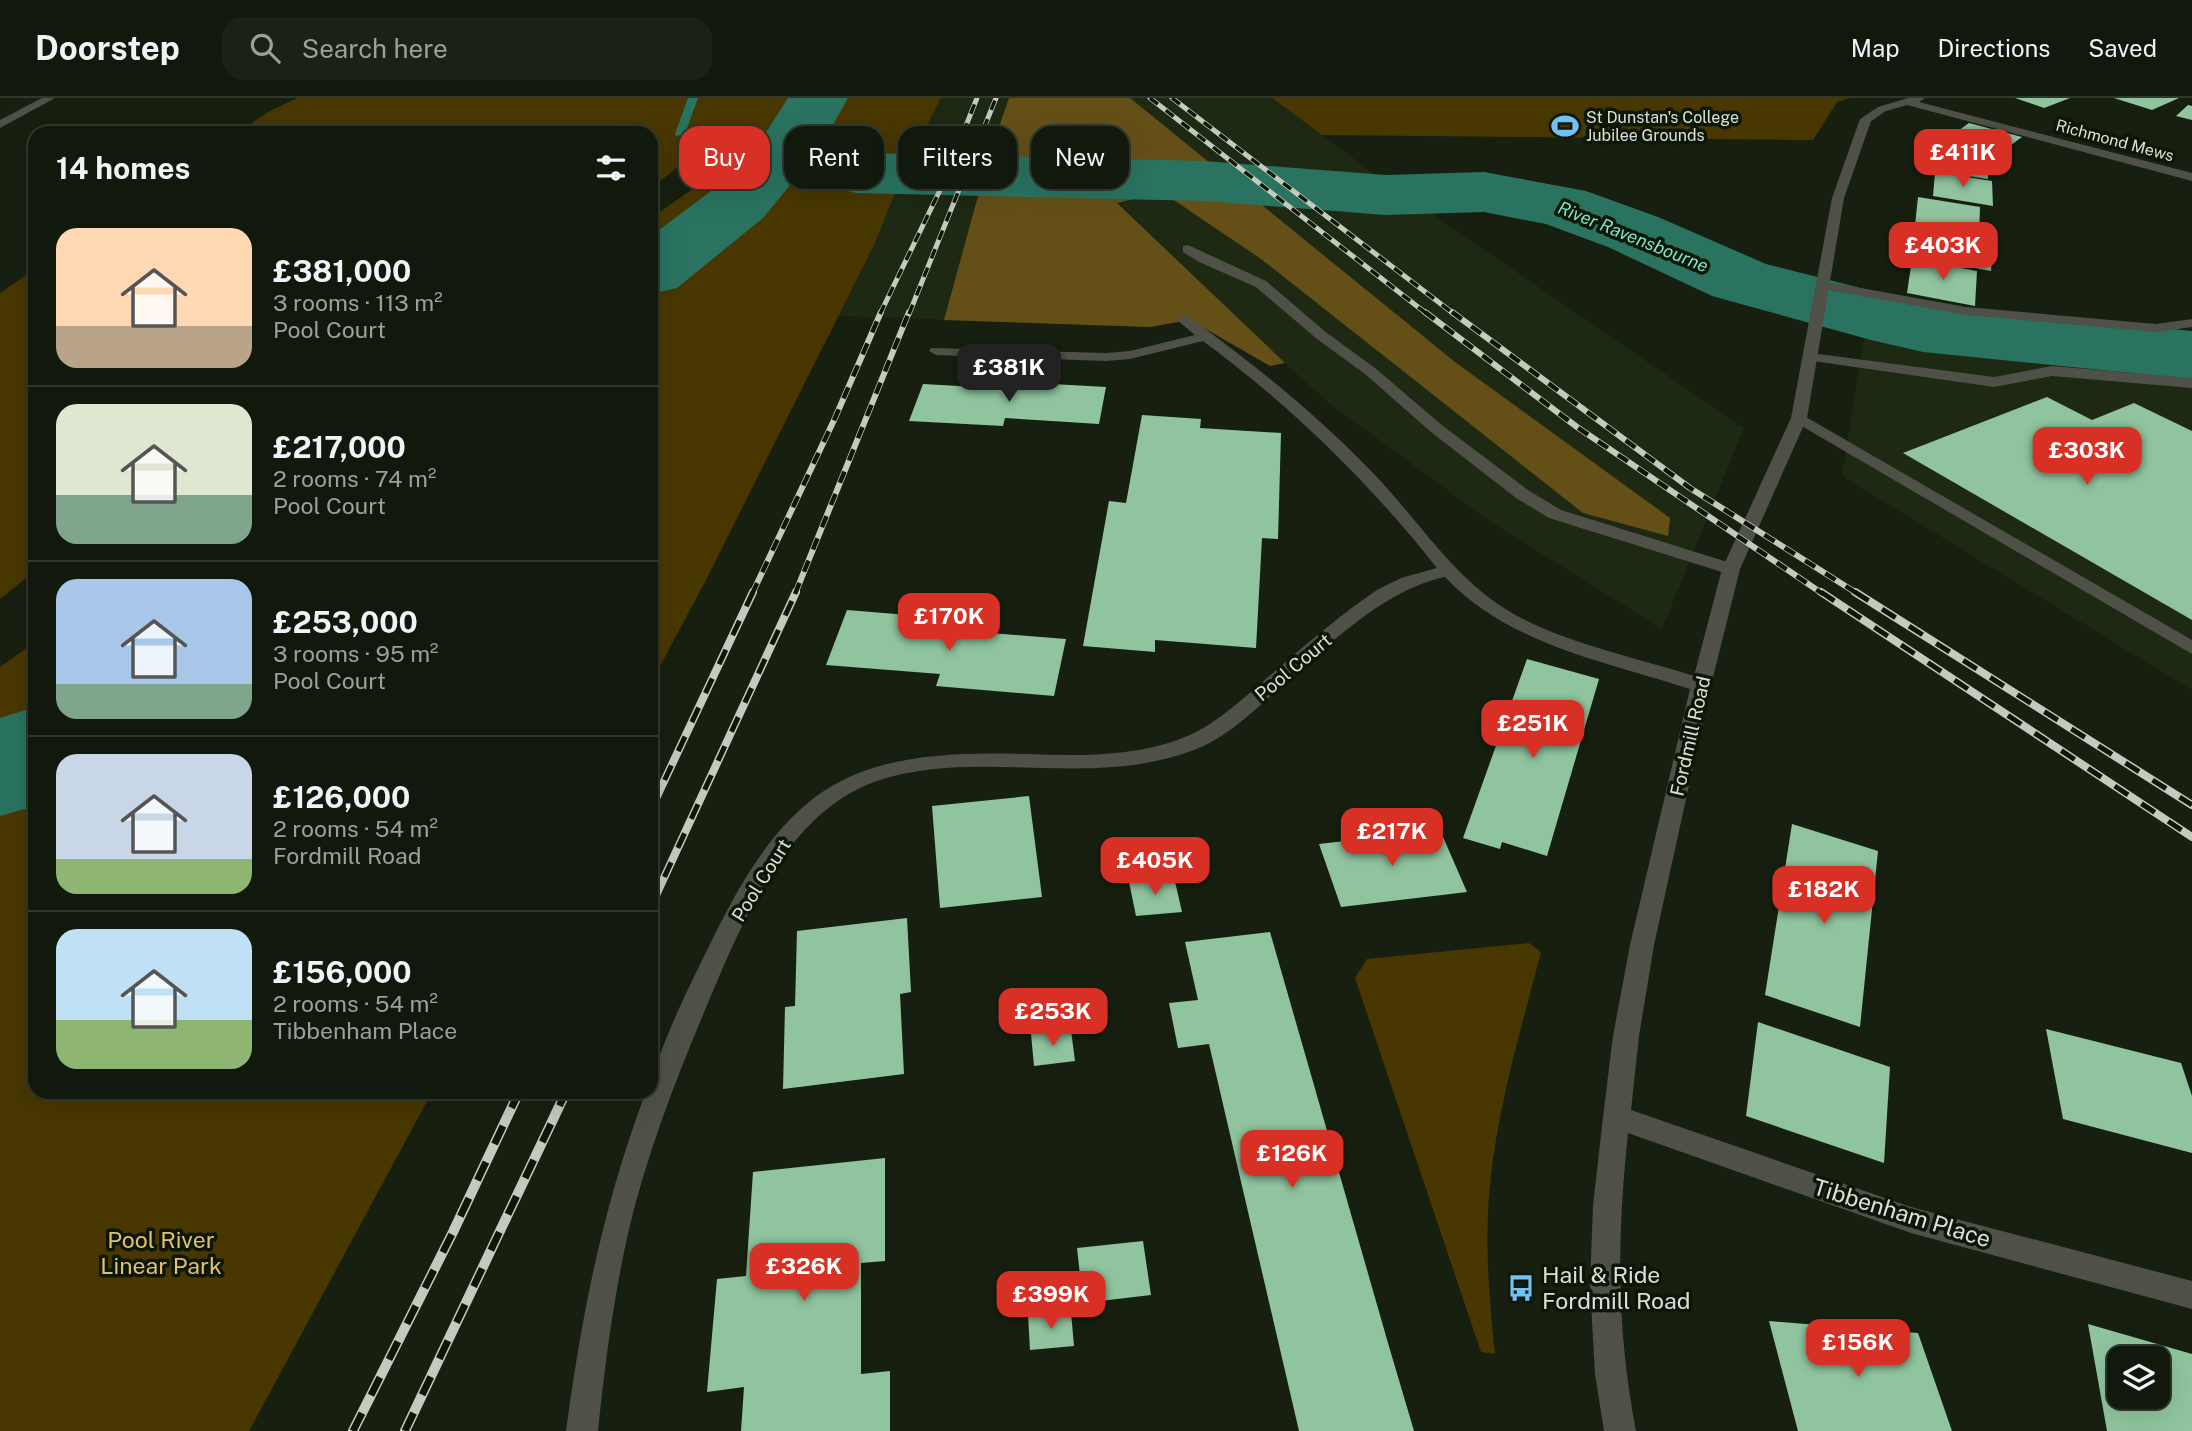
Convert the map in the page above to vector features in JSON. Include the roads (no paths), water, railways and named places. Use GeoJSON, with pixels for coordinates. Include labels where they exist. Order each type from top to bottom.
{"type":"FeatureCollection","features":[{"type":"Feature","properties":{"kind":"street"},"geometry":{"type":"LineString","coordinates":[[0,125],[50,98]]}},
{"type":"Feature","properties":{"kind":"street","name":"Richmond Mews"},"geometry":{"type":"LineString","coordinates":[[1914,100],[2192,177]]}},
{"type":"Feature","properties":{"kind":"street","name":"Fordmill Road"},"geometry":{"type":"LineString","coordinates":[[1620,1431],[1610,1374],[1604,1285],[1607,1206],[1626,1036],[1642,945],[1701,685],[1731,569],[1799,418],[1838,198],[1866,119],[1882,109],[1914,100]]}},
{"type":"Feature","properties":{"kind":"street"},"geometry":{"type":"LineString","coordinates":[[1188,249],[1203,259],[1261,284],[1322,336],[1370,371],[1437,429],[1522,494],[1555,514],[1731,569]]}},
{"type":"Feature","properties":{"kind":"street"},"geometry":{"type":"LineString","coordinates":[[1822,285],[1966,311],[2156,328],[2192,323]]}},
{"type":"Feature","properties":{"kind":"street"},"geometry":{"type":"LineString","coordinates":[[1184,320],[1273,390],[1371,480],[1411,522],[1449,571],[1485,606],[1507,621],[1557,640],[1701,685]]}},
{"type":"Feature","properties":{"kind":"street"},"geometry":{"type":"LineString","coordinates":[[936,351],[1106,357],[1130,355],[1206,336]]}},
{"type":"Feature","properties":{"kind":"street"},"geometry":{"type":"LineString","coordinates":[[1811,357],[1994,382],[2052,371],[2192,383]]}},
{"type":"Feature","properties":{"kind":"street"},"geometry":{"type":"LineString","coordinates":[[1799,418],[2192,648]]}},
{"type":"Feature","properties":{"kind":"street","name":"Pool Court"},"geometry":{"type":"LineString","coordinates":[[658,1094],[710,970],[744,901],[780,846],[814,808],[844,787],[875,774],[933,761],[978,758],[1087,765],[1161,755],[1191,743],[1228,720],[1380,596],[1421,577],[1449,571]]}},
{"type":"Feature","properties":{"kind":"street","name":"Pool Court"},"geometry":{"type":"LineString","coordinates":[[582,1431],[608,1259],[624,1193],[656,1099]]}},
{"type":"Feature","properties":{"kind":"street","name":"Tibbenham Place"},"geometry":{"type":"LineString","coordinates":[[1616,1117],[1900,1217],[2192,1295]]}},
{"type":"Feature","properties":{"kind":"waterway"},"geometry":{"type":"LineString","coordinates":[[683,126],[693,98]]}},
{"type":"Feature","properties":{"kind":"waterway","name":"River Ravensbourne"},"geometry":{"type":"LineString","coordinates":[[801,126],[818,98]]}},
{"type":"Feature","properties":{"kind":"waterway"},"geometry":{"type":"LineString","coordinates":[[658,267],[739,203],[784,152]]}},
{"type":"Feature","properties":{"kind":"waterway","name":"River Ravensbourne"},"geometry":{"type":"LineString","coordinates":[[884,174],[1205,181],[1386,195],[1484,192],[1562,206],[1633,232],[1739,280],[1871,317],[1923,328],[2192,355]]}},
{"type":"Feature","properties":{"kind":"waterway"},"geometry":{"type":"LineString","coordinates":[[0,774],[28,753]]}},
{"type":"Feature","properties":{"kind":"railway"},"geometry":{"type":"LineString","coordinates":[[880,314],[942,186],[977,98]]}},
{"type":"Feature","properties":{"kind":"railway"},"geometry":{"type":"LineString","coordinates":[[909,314],[996,98]]}},
{"type":"Feature","properties":{"kind":"railway"},"geometry":{"type":"LineString","coordinates":[[1150,98],[1427,314]]}},
{"type":"Feature","properties":{"kind":"railway"},"geometry":{"type":"LineString","coordinates":[[1172,98],[1454,314]]}},
{"type":"Feature","properties":{"kind":"railway"},"geometry":{"type":"LineString","coordinates":[[752,594],[835,418],[881,312]]}},
{"type":"Feature","properties":{"kind":"railway"},"geometry":{"type":"LineString","coordinates":[[795,594],[909,312]]}},
{"type":"Feature","properties":{"kind":"railway"},"geometry":{"type":"LineString","coordinates":[[1425,312],[1577,427],[1823,594]]}},
{"type":"Feature","properties":{"kind":"railway"},"geometry":{"type":"LineString","coordinates":[[1452,312],[1690,488],[1858,594]]}},
{"type":"Feature","properties":{"kind":"railway"},"geometry":{"type":"LineString","coordinates":[[658,794],[753,592]]}},
{"type":"Feature","properties":{"kind":"railway"},"geometry":{"type":"LineString","coordinates":[[658,891],[796,592]]}},
{"type":"Feature","properties":{"kind":"railway"},"geometry":{"type":"LineString","coordinates":[[1821,592],[2192,837]]}},
{"type":"Feature","properties":{"kind":"railway"},"geometry":{"type":"LineString","coordinates":[[1855,592],[2192,805]]}},
{"type":"Feature","properties":{"kind":"railway"},"geometry":{"type":"LineString","coordinates":[[353,1431],[453,1232],[516,1099]]}},
{"type":"Feature","properties":{"kind":"railway"},"geometry":{"type":"LineString","coordinates":[[405,1431],[563,1099]]}},
{"type":"Feature","properties":{"kind":"place","name":"St Dunstan's College Jubilee Grounds"},"geometry":{"type":"Point","coordinates":[1565,126]}},
{"type":"Feature","properties":{"kind":"place","name":"Hail & Ride Fordmill Road"},"geometry":{"type":"Point","coordinates":[1521,1288]}},
{"type":"Feature","properties":{"kind":"park label","name":"Pool River Linear Park"},"geometry":{"type":"Point","coordinates":[161,1253]}}]}
